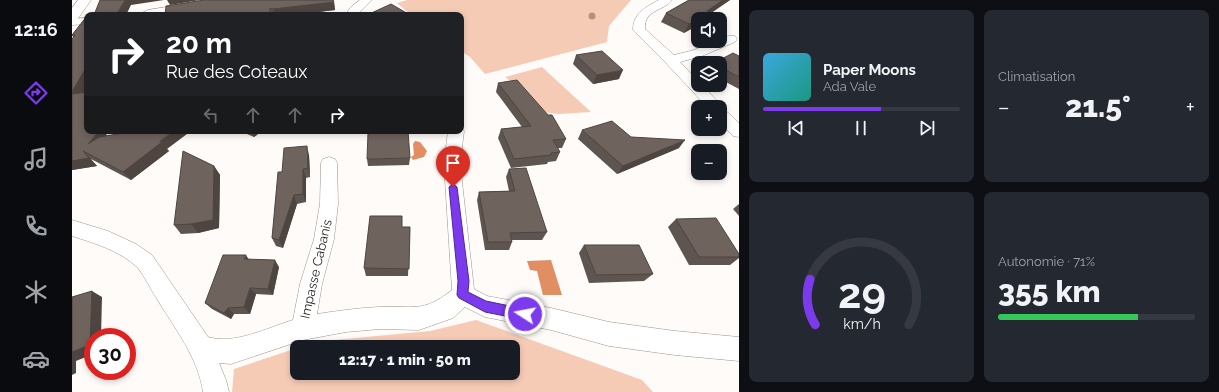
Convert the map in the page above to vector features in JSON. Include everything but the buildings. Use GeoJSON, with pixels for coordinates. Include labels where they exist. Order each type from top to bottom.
{"type":"FeatureCollection","features":[{"type":"Feature","properties":{"kind":"main road"},"geometry":{"type":"LineString","coordinates":[[72,17],[85,0]]}},
{"type":"Feature","properties":{"kind":"street"},"geometry":{"type":"LineString","coordinates":[[157,12],[229,0]]}},
{"type":"Feature","properties":{"kind":"street"},"geometry":{"type":"LineString","coordinates":[[354,12],[367,0]]}},
{"type":"Feature","properties":{"kind":"street"},"geometry":{"type":"LineString","coordinates":[[667,0],[641,17],[638,24],[639,30],[671,60],[708,100]]}},
{"type":"Feature","properties":{"kind":"street"},"geometry":{"type":"LineString","coordinates":[[72,22],[84,21]]}},
{"type":"Feature","properties":{"kind":"street"},"geometry":{"type":"LineString","coordinates":[[671,60],[698,53],[731,39]]}},
{"type":"Feature","properties":{"kind":"street"},"geometry":{"type":"LineString","coordinates":[[727,119],[739,132]]}},
{"type":"Feature","properties":{"kind":"street"},"geometry":{"type":"LineString","coordinates":[[456,134],[452,164],[463,295]]}},
{"type":"Feature","properties":{"kind":"street","name":"Impasse Cabanis"},"geometry":{"type":"LineString","coordinates":[[303,328],[311,284],[324,239],[329,204],[329,163]]}},
{"type":"Feature","properties":{"kind":"street"},"geometry":{"type":"LineString","coordinates":[[72,228],[101,237],[129,250],[145,262],[200,346],[214,380],[216,392]]}},
{"type":"Feature","properties":{"kind":"street"},"geometry":{"type":"LineString","coordinates":[[200,346],[216,351],[231,352],[303,328],[346,321],[380,318],[419,319],[445,310],[463,295]]}},
{"type":"Feature","properties":{"kind":"street"},"geometry":{"type":"LineString","coordinates":[[463,295],[485,306],[551,319],[609,334],[675,344],[739,349]]}},
{"type":"Feature","properties":{"kind":"shaded area"},"geometry":{"type":"Polygon","coordinates":[[[407,0],[631,0],[609,26],[607,42],[485,74],[470,57],[464,53],[464,12],[408,12],[397,3],[407,0]]]}},
{"type":"Feature","properties":{"kind":"shaded area"},"geometry":{"type":"Polygon","coordinates":[[[542,67],[591,112],[559,114],[541,112],[517,86],[505,77],[542,67]]]}},
{"type":"Feature","properties":{"kind":"shaded area"},"geometry":{"type":"Polygon","coordinates":[[[415,141],[420,142],[427,151],[424,157],[413,160],[411,157],[414,155],[413,144],[415,141]]]}},
{"type":"Feature","properties":{"kind":"shaded area"},"geometry":{"type":"Polygon","coordinates":[[[551,260],[562,295],[543,295],[537,271],[530,270],[527,261],[551,260]]]}},
{"type":"Feature","properties":{"kind":"shaded area"},"geometry":{"type":"Polygon","coordinates":[[[476,320],[642,380],[653,392],[232,392],[234,369],[290,350],[290,380],[520,380],[520,340],[333,340],[430,331],[476,320]]]}},
{"type":"Feature","properties":{"kind":"route"},"geometry":{"type":"LineString","coordinates":[[453,187],[463,281],[463,295],[485,306],[525,314]]}}]}
